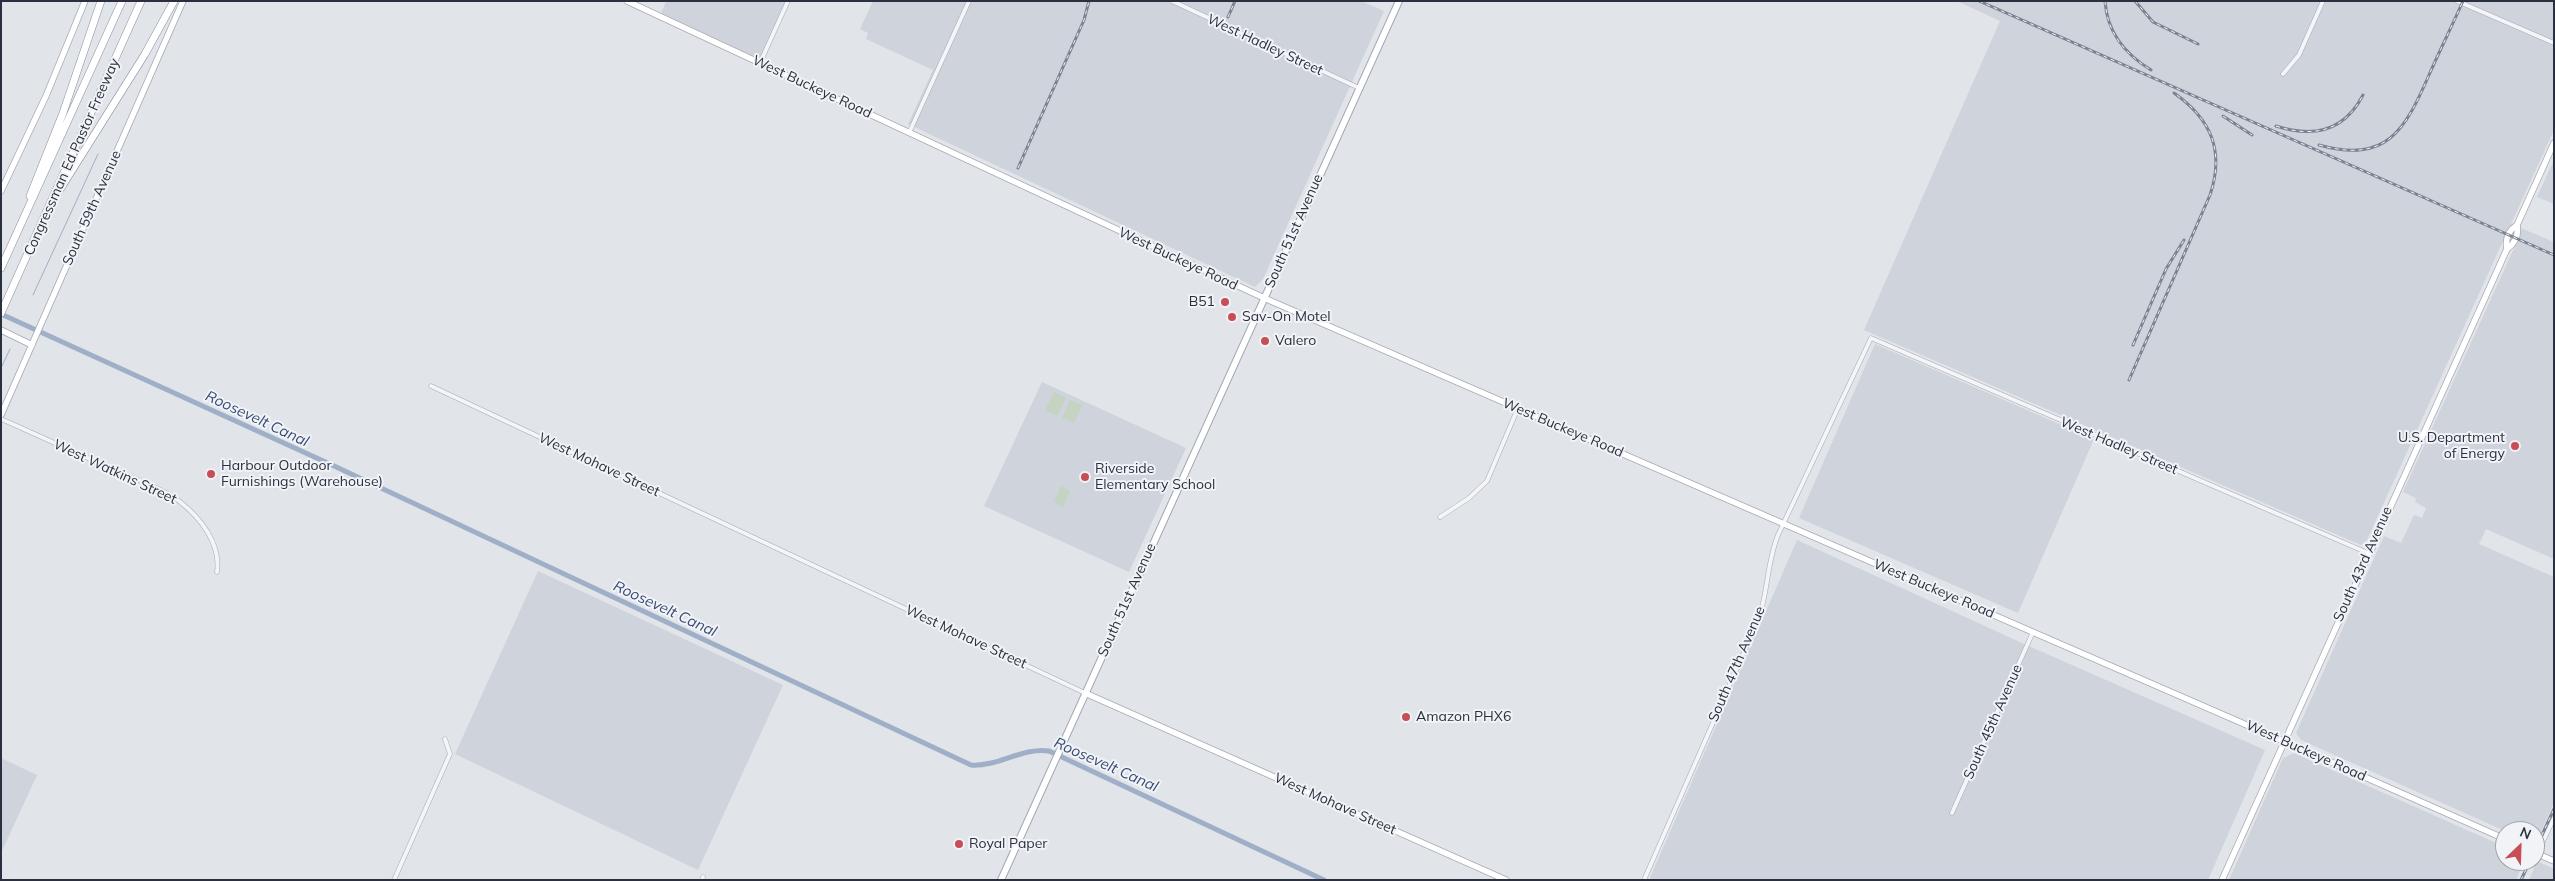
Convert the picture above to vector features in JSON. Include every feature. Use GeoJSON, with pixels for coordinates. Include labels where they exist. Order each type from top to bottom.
{"type":"FeatureCollection","features":[{"type":"Feature","properties":{"kind":"highway"},"geometry":{"type":"LineString","coordinates":[[30,206],[31,192],[63,113],[101,1]]}},
{"type":"Feature","properties":{"kind":"highway","name":"Congressman Ed Pastor Freeway"},"geometry":{"type":"LineString","coordinates":[[1,268],[122,1]]}},
{"type":"Feature","properties":{"kind":"highway","name":"Congressman Ed Pastor Freeway"},"geometry":{"type":"LineString","coordinates":[[1,313],[141,1]]}},
{"type":"Feature","properties":{"kind":"highway"},"geometry":{"type":"LineString","coordinates":[[52,202],[67,182],[145,54],[174,1]]}},
{"type":"Feature","properties":{"kind":"main road"},"geometry":{"type":"LineString","coordinates":[[1,191],[46,96],[85,1]]}},
{"type":"Feature","properties":{"kind":"main road","name":"South 59th Avenue"},"geometry":{"type":"LineString","coordinates":[[1,415],[182,1]]}},
{"type":"Feature","properties":{"kind":"main road","name":"West Buckeye Road"},"geometry":{"type":"LineString","coordinates":[[627,1],[1264,298],[2495,835]]}},
{"type":"Feature","properties":{"kind":"main road","name":"South 51st Avenue"},"geometry":{"type":"LineString","coordinates":[[1001,880],[1399,1]]}},
{"type":"Feature","properties":{"kind":"main road","name":"South 43rd Avenue"},"geometry":{"type":"LineString","coordinates":[[2222,880],[2368,553],[2507,249],[2516,238],[2518,232],[2517,225],[2554,144]]}},
{"type":"Feature","properties":{"kind":"main road"},"geometry":{"type":"LineString","coordinates":[[1,330],[32,345]]}},
{"type":"Feature","properties":{"kind":"main road","name":"West Mohave Street"},"geometry":{"type":"LineString","coordinates":[[1085,692],[1506,880]]}},
{"type":"Feature","properties":{"kind":"street"},"geometry":{"type":"LineString","coordinates":[[760,63],[788,1]]}},
{"type":"Feature","properties":{"kind":"street"},"geometry":{"type":"LineString","coordinates":[[909,133],[969,1]]}},
{"type":"Feature","properties":{"kind":"street","name":"West Hadley Street"},"geometry":{"type":"LineString","coordinates":[[1172,1],[1359,88]]}},
{"type":"Feature","properties":{"kind":"street"},"geometry":{"type":"LineString","coordinates":[[2283,74],[2299,55],[2323,1]]}},
{"type":"Feature","properties":{"kind":"street"},"geometry":{"type":"LineString","coordinates":[[2457,1],[2554,43]]}},
{"type":"Feature","properties":{"kind":"street","name":"West Hadley Street"},"geometry":{"type":"LineString","coordinates":[[1870,338],[2368,553]]}},
{"type":"Feature","properties":{"kind":"street","name":"South 47th Avenue"},"geometry":{"type":"LineString","coordinates":[[1644,880],[1759,618],[1765,598],[1770,558],[1783,524],[1870,338]]}},
{"type":"Feature","properties":{"kind":"street","name":"West Mohave Street"},"geometry":{"type":"LineString","coordinates":[[431,386],[1085,692]]}},
{"type":"Feature","properties":{"kind":"street"},"geometry":{"type":"LineString","coordinates":[[1440,517],[1469,498],[1487,481],[1518,408]]}},
{"type":"Feature","properties":{"kind":"street","name":"West Watkins Street"},"geometry":{"type":"LineString","coordinates":[[1,419],[160,490],[178,501],[194,515],[208,533],[219,558],[217,572]]}},
{"type":"Feature","properties":{"kind":"street","name":"South 45th Avenue"},"geometry":{"type":"LineString","coordinates":[[1952,813],[2033,632]]}},
{"type":"Feature","properties":{"kind":"street"},"geometry":{"type":"LineString","coordinates":[[394,880],[450,754],[444,738]]}},
{"type":"Feature","properties":{"kind":"street"},"geometry":{"type":"LineString","coordinates":[[2545,836],[2554,818]]}},
{"type":"Feature","properties":{"kind":"shaded area"},"geometry":{"type":"Polygon","coordinates":[[[666,1],[787,1],[760,60],[661,14],[666,1]]]}},
{"type":"Feature","properties":{"kind":"shaded area"},"geometry":{"type":"Polygon","coordinates":[[[873,1],[1361,1],[1384,11],[1263,279],[1255,287],[908,124],[933,70],[866,39],[868,33],[860,29],[873,1]]]}},
{"type":"Feature","properties":{"kind":"shaded area"},"geometry":{"type":"Polygon","coordinates":[[[1957,1],[2554,1],[2554,130],[2511,224],[2554,242],[2554,559],[2486,529],[2479,544],[2554,577],[2554,803],[2545,822],[2495,821],[2495,827],[2301,740],[2296,733],[2384,536],[2401,543],[2414,515],[2422,518],[2426,508],[2415,502],[2416,498],[2403,492],[2515,246],[2503,241],[2367,540],[2361,545],[1864,330],[2000,21],[1957,1]]]}},
{"type":"Feature","properties":{"kind":"shaded area"},"geometry":{"type":"Polygon","coordinates":[[[2554,160],[2554,204],[2537,197],[2554,160]]]}},
{"type":"Feature","properties":{"kind":"shaded area"},"geometry":{"type":"Polygon","coordinates":[[[1875,344],[2094,439],[2018,613],[1799,518],[1875,344]]]}},
{"type":"Feature","properties":{"kind":"shaded area","name":"Riverside Elementary School"},"geometry":{"type":"Polygon","coordinates":[[[1042,382],[1186,448],[1129,572],[984,506],[1042,382]]]}},
{"type":"Feature","properties":{"kind":"shaded area"},"geometry":{"type":"Polygon","coordinates":[[[1797,540],[2022,643],[2265,750],[2208,880],[1649,880],[1797,540]]]}},
{"type":"Feature","properties":{"kind":"shaded area"},"geometry":{"type":"Polygon","coordinates":[[[538,571],[783,685],[698,870],[455,754],[538,571]]]}},
{"type":"Feature","properties":{"kind":"shaded area"},"geometry":{"type":"Polygon","coordinates":[[[2294,753],[2495,843],[2495,871],[2520,871],[2516,880],[2229,880],[2283,758],[2294,753]]]}},
{"type":"Feature","properties":{"kind":"shaded area"},"geometry":{"type":"Polygon","coordinates":[[[1,758],[37,775],[1,853],[1,758]]]}},
{"type":"Feature","properties":{"kind":"shaded area"},"geometry":{"type":"Polygon","coordinates":[[[2545,865],[2554,869],[2554,880],[2529,880],[2533,871],[2545,871],[2545,865]]]}},
{"type":"Feature","properties":{"kind":"green space"},"geometry":{"type":"Polygon","coordinates":[[[1054,392],[1066,398],[1057,416],[1045,410],[1054,392]]]}},
{"type":"Feature","properties":{"kind":"green space"},"geometry":{"type":"Polygon","coordinates":[[[1070,400],[1082,405],[1074,423],[1062,418],[1070,400]]]}},
{"type":"Feature","properties":{"kind":"green space"},"geometry":{"type":"Polygon","coordinates":[[[1061,486],[1070,491],[1063,507],[1054,502],[1061,486]]]}},
{"type":"Feature","properties":{"kind":"waterway"},"geometry":{"type":"LineString","coordinates":[[33,295],[98,154]]}},
{"type":"Feature","properties":{"kind":"waterway","name":"Roosevelt Canal"},"geometry":{"type":"LineString","coordinates":[[1,314],[332,465],[971,765],[991,763],[1029,752],[1049,751],[1324,880]]}},
{"type":"Feature","properties":{"kind":"waterway"},"geometry":{"type":"LineString","coordinates":[[1,368],[10,349]]}},
{"type":"Feature","properties":{"kind":"railway"},"geometry":{"type":"LineString","coordinates":[[1018,168],[1084,20],[1089,1]]}},
{"type":"Feature","properties":{"kind":"railway"},"geometry":{"type":"LineString","coordinates":[[1228,17],[1235,1]]}},
{"type":"Feature","properties":{"kind":"railway"},"geometry":{"type":"LineString","coordinates":[[1979,1],[2554,255]]}},
{"type":"Feature","properties":{"kind":"railway"},"geometry":{"type":"LineString","coordinates":[[2105,1],[2109,23],[2119,42],[2133,57],[2151,70]]}},
{"type":"Feature","properties":{"kind":"railway"},"geometry":{"type":"LineString","coordinates":[[2135,1],[2153,22],[2198,44]]}},
{"type":"Feature","properties":{"kind":"railway"},"geometry":{"type":"LineString","coordinates":[[2319,145],[2342,150],[2362,150],[2377,146],[2390,138],[2402,126],[2411,112],[2463,1]]}},
{"type":"Feature","properties":{"kind":"railway"},"geometry":{"type":"LineString","coordinates":[[2129,380],[2210,195],[2214,179],[2216,164],[2212,137],[2206,125],[2197,114],[2174,93]]}},
{"type":"Feature","properties":{"kind":"railway"},"geometry":{"type":"LineString","coordinates":[[2276,126],[2303,131],[2326,129],[2347,117],[2363,95]]}},
{"type":"Feature","properties":{"kind":"railway"},"geometry":{"type":"LineString","coordinates":[[2223,116],[2252,135]]}},
{"type":"Feature","properties":{"kind":"railway"},"geometry":{"type":"LineString","coordinates":[[2133,345],[2166,269],[2184,240]]}},
{"type":"Feature","properties":{"kind":"railway"},"geometry":{"type":"LineString","coordinates":[[2545,828],[2554,809]]}},
{"type":"Feature","properties":{"kind":"railway"},"geometry":{"type":"LineString","coordinates":[[2521,880],[2525,871]]}},
{"type":"Feature","properties":{"kind":"place","name":"B51"},"geometry":{"type":"Point","coordinates":[1225,302]}},
{"type":"Feature","properties":{"kind":"place","name":"Sav-On Motel"},"geometry":{"type":"Point","coordinates":[1232,317]}},
{"type":"Feature","properties":{"kind":"place","name":"Valero"},"geometry":{"type":"Point","coordinates":[1265,341]}},
{"type":"Feature","properties":{"kind":"place","name":"U.S. Department of Energy"},"geometry":{"type":"Point","coordinates":[2515,446]}},
{"type":"Feature","properties":{"kind":"place","name":"Harbour Outdoor Furnishings (Warehouse)"},"geometry":{"type":"Point","coordinates":[211,474]}},
{"type":"Feature","properties":{"kind":"place","name":"Riverside Elementary School"},"geometry":{"type":"Point","coordinates":[1085,477]}},
{"type":"Feature","properties":{"kind":"place","name":"Amazon PHX6"},"geometry":{"type":"Point","coordinates":[1406,717]}},
{"type":"Feature","properties":{"kind":"place","name":"Royal Paper"},"geometry":{"type":"Point","coordinates":[959,844]}}]}
